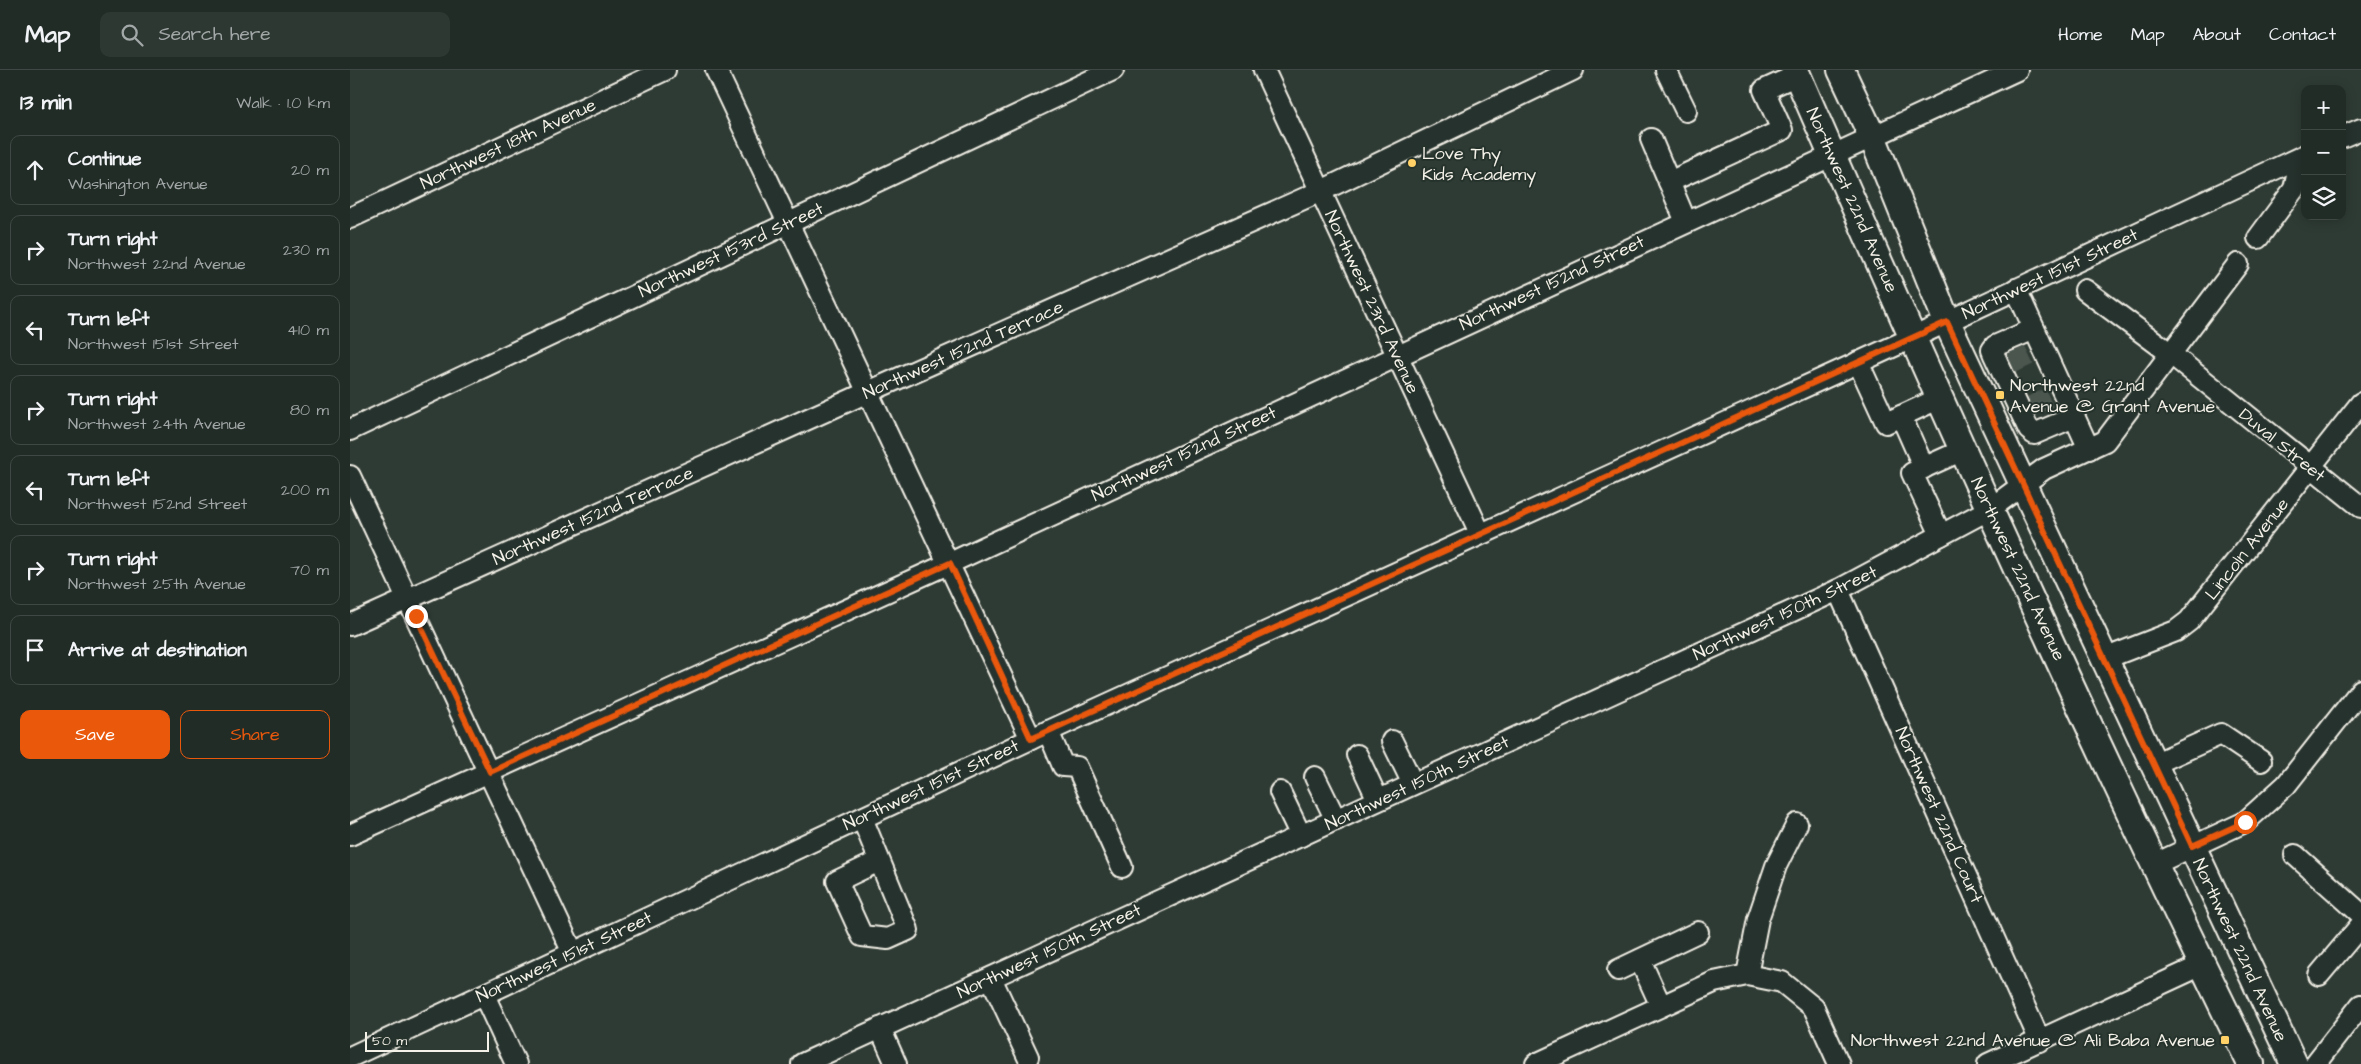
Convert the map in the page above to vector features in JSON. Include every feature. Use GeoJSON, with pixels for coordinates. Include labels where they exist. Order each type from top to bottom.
{"type":"FeatureCollection","features":[{"type":"Feature","properties":{"kind":"main road","name":"Northwest 22nd Avenue"},"geometry":{"type":"LineString","coordinates":[[1841,70],[1872,136],[1947,322],[2294,1064]]}},
{"type":"Feature","properties":{"kind":"main road","name":"Northwest 22nd Avenue"},"geometry":{"type":"LineString","coordinates":[[1796,73],[1912,338],[1990,509],[2202,965],[2252,1064]]}},
{"type":"Feature","properties":{"kind":"street","name":"Northwest 18th Avenue"},"geometry":{"type":"LineString","coordinates":[[350,218],[665,70]]}},
{"type":"Feature","properties":{"kind":"street"},"geometry":{"type":"LineString","coordinates":[[716,70],[950,563],[1039,735],[1063,766],[1076,767],[1122,867]]}},
{"type":"Feature","properties":{"kind":"street","name":"Northwest 153rd Street"},"geometry":{"type":"LineString","coordinates":[[350,430],[1112,70]]}},
{"type":"Feature","properties":{"kind":"street","name":"Northwest 23rd Avenue"},"geometry":{"type":"LineString","coordinates":[[1264,70],[1480,533]]}},
{"type":"Feature","properties":{"kind":"street","name":"Northwest 152nd Terrace"},"geometry":{"type":"LineString","coordinates":[[350,625],[1320,191],[1573,70]]}},
{"type":"Feature","properties":{"kind":"street"},"geometry":{"type":"LineString","coordinates":[[1666,70],[1686,110]]}},
{"type":"Feature","properties":{"kind":"street","name":"Northwest 152nd Street"},"geometry":{"type":"LineString","coordinates":[[350,835],[950,563],[2017,70]]}},
{"type":"Feature","properties":{"kind":"street"},"geometry":{"type":"LineString","coordinates":[[1669,182],[1782,130],[1764,90],[1796,73]]}},
{"type":"Feature","properties":{"kind":"street"},"geometry":{"type":"LineString","coordinates":[[2346,135],[2361,129]]}},
{"type":"Feature","properties":{"kind":"street"},"geometry":{"type":"LineString","coordinates":[[1650,139],[1686,222]]}},
{"type":"Feature","properties":{"kind":"street","name":"Northwest 151st Street"},"geometry":{"type":"LineString","coordinates":[[350,1057],[1039,735],[1947,322],[2301,157]]}},
{"type":"Feature","properties":{"kind":"street"},"geometry":{"type":"LineString","coordinates":[[2258,238],[2294,189],[2301,163]]}},
{"type":"Feature","properties":{"kind":"street","name":"Northwest 150th Street"},"geometry":{"type":"LineString","coordinates":[[802,1064],[1838,590],[1990,509],[2044,469],[2105,441],[2238,264]]}},
{"type":"Feature","properties":{"kind":"street"},"geometry":{"type":"LineString","coordinates":[[2016,290],[2060,393],[2088,449]]}},
{"type":"Feature","properties":{"kind":"street","name":"Duval Street"},"geometry":{"type":"LineString","coordinates":[[2086,290],[2171,354],[2361,508]]}},
{"type":"Feature","properties":{"kind":"street"},"geometry":{"type":"LineString","coordinates":[[2034,329],[1995,346],[1992,350],[2006,366],[2025,409],[2029,430],[2034,434],[2074,418]]}},
{"type":"Feature","properties":{"kind":"street"},"geometry":{"type":"LineString","coordinates":[[1858,362],[1886,423],[1940,398]]}},
{"type":"Feature","properties":{"kind":"street"},"geometry":{"type":"LineString","coordinates":[[1974,380],[2006,366]]}},
{"type":"Feature","properties":{"kind":"street","name":"Lincoln Avenue"},"geometry":{"type":"LineString","coordinates":[[2104,659],[2176,632],[2190,621],[2361,403]]}},
{"type":"Feature","properties":{"kind":"street"},"geometry":{"type":"LineString","coordinates":[[1994,423],[2025,409]]}},
{"type":"Feature","properties":{"kind":"street"},"geometry":{"type":"LineString","coordinates":[[1900,416],[1924,468]]}},
{"type":"Feature","properties":{"kind":"street"},"geometry":{"type":"LineString","coordinates":[[1941,535],[1912,473],[1963,450]]}},
{"type":"Feature","properties":{"kind":"street"},"geometry":{"type":"LineString","coordinates":[[350,476],[573,953]]}},
{"type":"Feature","properties":{"kind":"street","name":"Northwest 22nd Court"},"geometry":{"type":"LineString","coordinates":[[1838,590],[2040,1040]]}},
{"type":"Feature","properties":{"kind":"street"},"geometry":{"type":"LineString","coordinates":[[2155,864],[2245,822],[2286,785],[2361,690]]}},
{"type":"Feature","properties":{"kind":"street"},"geometry":{"type":"LineString","coordinates":[[2154,764],[2220,734],[2261,761]]}},
{"type":"Feature","properties":{"kind":"street"},"geometry":{"type":"LineString","coordinates":[[1392,740],[1413,784]]}},
{"type":"Feature","properties":{"kind":"street"},"geometry":{"type":"LineString","coordinates":[[1357,755],[1378,800]]}},
{"type":"Feature","properties":{"kind":"street"},"geometry":{"type":"LineString","coordinates":[[1315,777],[1336,820]]}},
{"type":"Feature","properties":{"kind":"street"},"geometry":{"type":"LineString","coordinates":[[1280,792],[1301,836]]}},
{"type":"Feature","properties":{"kind":"street"},"geometry":{"type":"LineString","coordinates":[[862,818],[879,861]]}},
{"type":"Feature","properties":{"kind":"street"},"geometry":{"type":"LineString","coordinates":[[1747,976],[1758,919],[1776,866],[1797,824]]}},
{"type":"Feature","properties":{"kind":"street"},"geometry":{"type":"LineString","coordinates":[[2295,856],[2361,914]]}},
{"type":"Feature","properties":{"kind":"street"},"geometry":{"type":"LineString","coordinates":[[2319,975],[2361,925]]}},
{"type":"Feature","properties":{"kind":"street"},"geometry":{"type":"LineString","coordinates":[[1618,970],[1698,932]]}},
{"type":"Feature","properties":{"kind":"street"},"geometry":{"type":"LineString","coordinates":[[1640,960],[1660,1006]]}},
{"type":"Feature","properties":{"kind":"street"},"geometry":{"type":"LineString","coordinates":[[1988,1064],[2202,965]]}},
{"type":"Feature","properties":{"kind":"street"},"geometry":{"type":"LineString","coordinates":[[1536,1064],[1714,982],[1747,976],[1782,982],[1814,1008],[1839,1064]]}},
{"type":"Feature","properties":{"kind":"street"},"geometry":{"type":"LineString","coordinates":[[991,978],[1028,1057]]}},
{"type":"Feature","properties":{"kind":"street"},"geometry":{"type":"LineString","coordinates":[[484,995],[516,1064]]}},
{"type":"Feature","properties":{"kind":"street"},"geometry":{"type":"LineString","coordinates":[[2315,1064],[2359,1013]]}},
{"type":"Feature","properties":{"kind":"street"},"geometry":{"type":"LineString","coordinates":[[880,1028],[896,1064]]}},
{"type":"Feature","properties":{"kind":"tunnel"},"geometry":{"type":"LineString","coordinates":[[2011,364],[2038,351]]}},
{"type":"Feature","properties":{"kind":"tunnel"},"geometry":{"type":"LineString","coordinates":[[2031,406],[2058,394]]}},
{"type":"Feature","properties":{"kind":"place","name":"Love Thy Kids Academy"},"geometry":{"type":"Point","coordinates":[1412,163]}},
{"type":"Feature","properties":{"kind":"place","name":"Northwest 22nd Avenue @ Grant Avenue"},"geometry":{"type":"Point","coordinates":[2000,395]}},
{"type":"Feature","properties":{"kind":"place","name":"Northwest 22nd Avenue @ Ali Baba Avenue"},"geometry":{"type":"Point","coordinates":[2225,1040]}},
{"type":"Feature","properties":{"kind":"route"},"geometry":{"type":"LineString","coordinates":[[416,616],[490,772],[950,563],[1031,739],[1947,322],[2192,846],[2245,822]]}}]}
